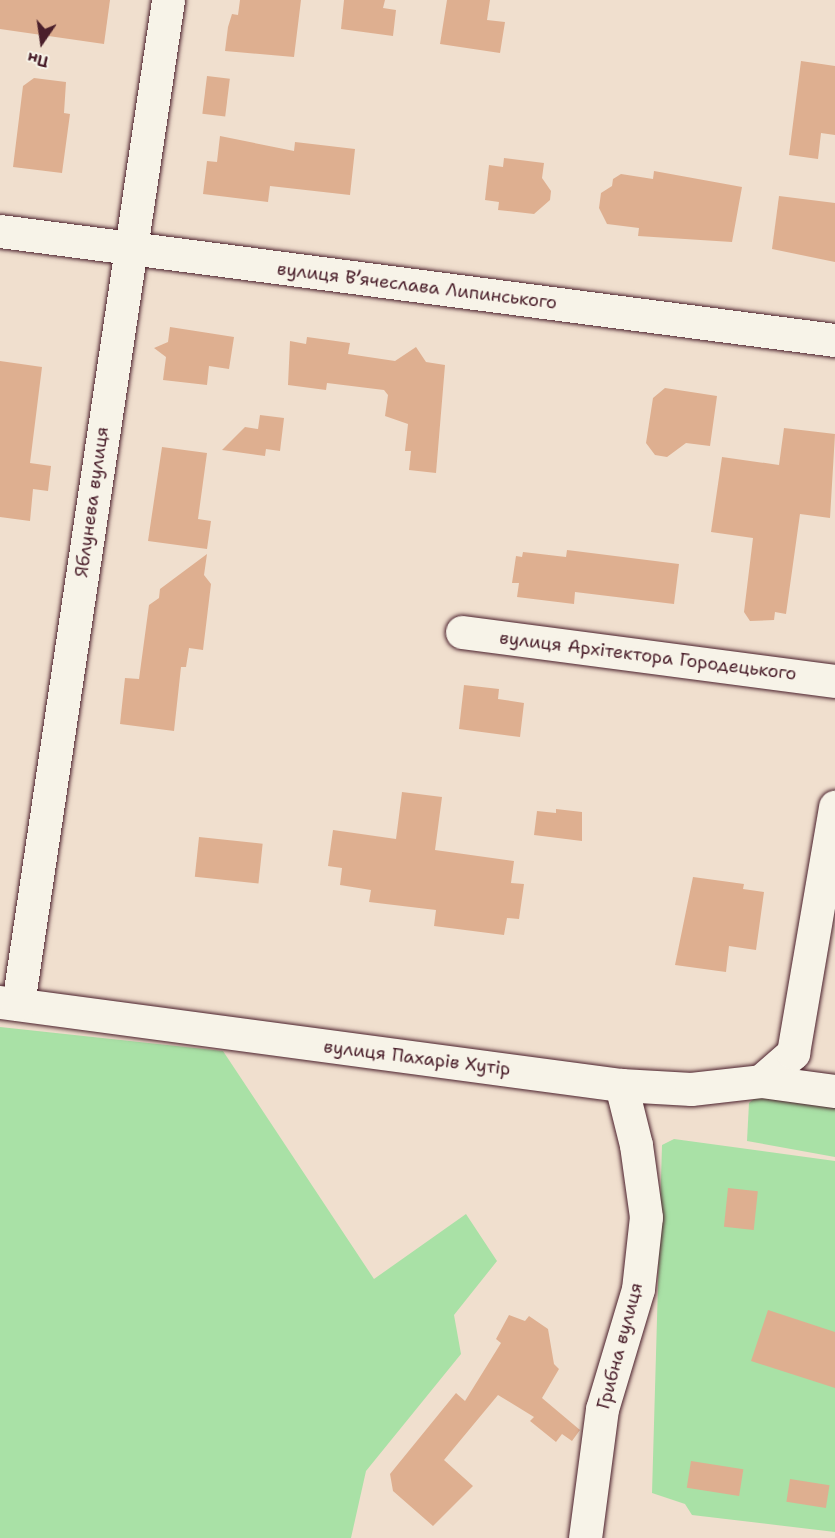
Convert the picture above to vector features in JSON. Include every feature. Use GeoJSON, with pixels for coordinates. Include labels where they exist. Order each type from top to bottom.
{"type":"FeatureCollection","features":[{"type":"Feature","properties":{"kind":"street","name":"Яблунева вулиця"},"geometry":{"type":"LineString","coordinates":[[9,1003],[168,0]]}},
{"type":"Feature","properties":{"kind":"street","name":"вулиця Вʼячеслава Липинського"},"geometry":{"type":"LineString","coordinates":[[0,231],[835,340]]}},
{"type":"Feature","properties":{"kind":"street","name":"вулиця Архітектора Городецького"},"geometry":{"type":"LineString","coordinates":[[462,632],[835,681]]}},
{"type":"Feature","properties":{"kind":"street"},"geometry":{"type":"LineString","coordinates":[[761,1081],[793,1053],[835,807]]}},
{"type":"Feature","properties":{"kind":"street","name":"вулиця Пахарів Хутір"},"geometry":{"type":"LineString","coordinates":[[9,1003],[621,1085],[691,1089],[761,1081],[835,1091]]}},
{"type":"Feature","properties":{"kind":"street","name":"Грибна вулиця"},"geometry":{"type":"LineString","coordinates":[[585,1538],[603,1409],[638,1289],[646,1217],[636,1145],[621,1085]]}},
{"type":"Feature","properties":{"kind":"green space"},"geometry":{"type":"Polygon","coordinates":[[[0,1027],[223,1051],[374,1279],[466,1214],[497,1261],[454,1315],[461,1354],[366,1471],[351,1538],[0,1538],[0,1027]]]}},
{"type":"Feature","properties":{"kind":"green space"},"geometry":{"type":"Polygon","coordinates":[[[763,1091],[835,1103],[835,1157],[747,1141],[749,1103],[763,1091]]]}},
{"type":"Feature","properties":{"kind":"green space"},"geometry":{"type":"Polygon","coordinates":[[[674,1139],[835,1161],[835,1532],[692,1515],[685,1504],[652,1493],[662,1145],[674,1139]]]}},
{"type":"Feature","properties":{"kind":"building"},"geometry":{"type":"Polygon","coordinates":[[[0,0],[110,0],[104,44],[0,29],[0,0]]]}},
{"type":"Feature","properties":{"kind":"building"},"geometry":{"type":"Polygon","coordinates":[[[240,0],[301,0],[294,57],[225,51],[228,27],[232,14],[238,15],[240,0]]]}},
{"type":"Feature","properties":{"kind":"building"},"geometry":{"type":"Polygon","coordinates":[[[344,0],[385,0],[383,8],[396,10],[393,36],[341,29],[344,0]]]}},
{"type":"Feature","properties":{"kind":"building"},"geometry":{"type":"Polygon","coordinates":[[[447,0],[490,0],[487,20],[505,22],[500,53],[440,44],[447,0]]]}},
{"type":"Feature","properties":{"kind":"building"},"geometry":{"type":"Polygon","coordinates":[[[801,61],[835,66],[835,135],[821,133],[818,159],[789,155],[801,61]]]}},
{"type":"Feature","properties":{"kind":"building"},"geometry":{"type":"Polygon","coordinates":[[[207,76],[230,79],[225,117],[202,114],[207,76]]]}},
{"type":"Feature","properties":{"kind":"building"},"geometry":{"type":"Polygon","coordinates":[[[34,78],[66,82],[64,113],[70,114],[62,173],[13,167],[23,86],[34,78]]]}},
{"type":"Feature","properties":{"kind":"building"},"geometry":{"type":"Polygon","coordinates":[[[220,136],[294,151],[295,142],[355,149],[350,195],[270,186],[268,202],[203,194],[207,161],[217,162],[220,136]]]}},
{"type":"Feature","properties":{"kind":"building"},"geometry":{"type":"Polygon","coordinates":[[[504,158],[544,163],[542,178],[551,191],[550,200],[534,214],[498,210],[499,202],[485,200],[489,165],[503,167],[504,158]]]}},
{"type":"Feature","properties":{"kind":"building"},"geometry":{"type":"Polygon","coordinates":[[[654,171],[742,187],[732,242],[638,236],[639,228],[607,224],[599,208],[601,193],[612,186],[613,179],[621,174],[653,179],[654,171]]]}},
{"type":"Feature","properties":{"kind":"building"},"geometry":{"type":"Polygon","coordinates":[[[779,196],[835,203],[835,262],[772,249],[779,196]]]}},
{"type":"Feature","properties":{"kind":"building"},"geometry":{"type":"Polygon","coordinates":[[[170,327],[234,337],[229,369],[209,366],[207,385],[163,380],[166,357],[154,348],[168,342],[170,327]]]}},
{"type":"Feature","properties":{"kind":"building"},"geometry":{"type":"Polygon","coordinates":[[[307,337],[350,343],[348,354],[395,361],[416,347],[426,362],[445,365],[436,473],[409,470],[411,451],[405,451],[408,424],[385,416],[388,395],[384,390],[327,383],[326,390],[288,385],[290,341],[306,344],[307,337]]]}},
{"type":"Feature","properties":{"kind":"building"},"geometry":{"type":"Polygon","coordinates":[[[0,361],[42,367],[30,463],[51,466],[48,491],[33,489],[30,521],[0,517],[0,361]]]}},
{"type":"Feature","properties":{"kind":"building"},"geometry":{"type":"Polygon","coordinates":[[[665,388],[717,396],[710,446],[686,443],[667,457],[655,455],[646,443],[653,398],[665,388]]]}},
{"type":"Feature","properties":{"kind":"building"},"geometry":{"type":"Polygon","coordinates":[[[260,415],[284,418],[280,451],[266,449],[265,456],[222,450],[245,427],[258,429],[260,415]]]}},
{"type":"Feature","properties":{"kind":"building"},"geometry":{"type":"Polygon","coordinates":[[[784,428],[835,434],[830,518],[800,514],[786,614],[775,612],[774,620],[750,621],[744,612],[753,538],[711,532],[722,457],[779,465],[784,428]]]}},
{"type":"Feature","properties":{"kind":"building"},"geometry":{"type":"Polygon","coordinates":[[[162,447],[207,453],[198,519],[211,521],[207,549],[148,541],[162,447]]]}},
{"type":"Feature","properties":{"kind":"building"},"geometry":{"type":"Polygon","coordinates":[[[567,550],[679,564],[674,604],[575,592],[574,604],[517,597],[519,583],[512,583],[516,556],[522,557],[523,552],[566,557],[567,550]]]}},
{"type":"Feature","properties":{"kind":"building"},"geometry":{"type":"Polygon","coordinates":[[[207,554],[204,575],[211,584],[203,650],[189,648],[186,667],[181,667],[174,731],[120,724],[125,678],[139,679],[149,605],[159,598],[160,589],[207,554]]]}},
{"type":"Feature","properties":{"kind":"building"},"geometry":{"type":"Polygon","coordinates":[[[464,685],[499,689],[498,699],[524,703],[520,737],[459,729],[464,685]]]}},
{"type":"Feature","properties":{"kind":"building"},"geometry":{"type":"Polygon","coordinates":[[[402,792],[442,797],[435,850],[514,861],[511,883],[524,884],[519,919],[507,918],[504,935],[434,926],[436,910],[369,902],[371,890],[340,885],[342,868],[328,866],[333,830],[396,839],[402,792]]]}},
{"type":"Feature","properties":{"kind":"building"},"geometry":{"type":"Polygon","coordinates":[[[556,809],[582,812],[582,841],[534,835],[537,811],[556,813],[556,809]]]}},
{"type":"Feature","properties":{"kind":"building"},"geometry":{"type":"Polygon","coordinates":[[[199,837],[263,844],[258,883],[195,877],[199,837]]]}},
{"type":"Feature","properties":{"kind":"building"},"geometry":{"type":"Polygon","coordinates":[[[693,877],[744,884],[743,889],[764,892],[756,950],[729,946],[726,972],[675,965],[693,877]]]}},
{"type":"Feature","properties":{"kind":"building"},"geometry":{"type":"Polygon","coordinates":[[[728,1188],[758,1191],[754,1230],[724,1227],[728,1188]]]}},
{"type":"Feature","properties":{"kind":"building"},"geometry":{"type":"Polygon","coordinates":[[[768,1310],[835,1332],[835,1388],[751,1361],[768,1310]]]}},
{"type":"Feature","properties":{"kind":"building"},"geometry":{"type":"Polygon","coordinates":[[[509,1315],[525,1321],[529,1316],[548,1329],[554,1364],[559,1369],[542,1398],[580,1430],[572,1441],[562,1434],[556,1442],[530,1421],[534,1417],[498,1395],[444,1460],[473,1486],[433,1526],[393,1491],[390,1474],[456,1393],[465,1401],[501,1343],[496,1339],[509,1315]]]}},
{"type":"Feature","properties":{"kind":"building"},"geometry":{"type":"Polygon","coordinates":[[[691,1461],[743,1469],[739,1496],[687,1488],[691,1461]]]}},
{"type":"Feature","properties":{"kind":"building"},"geometry":{"type":"Polygon","coordinates":[[[790,1479],[830,1485],[826,1508],[786,1502],[790,1479]]]}}]}
